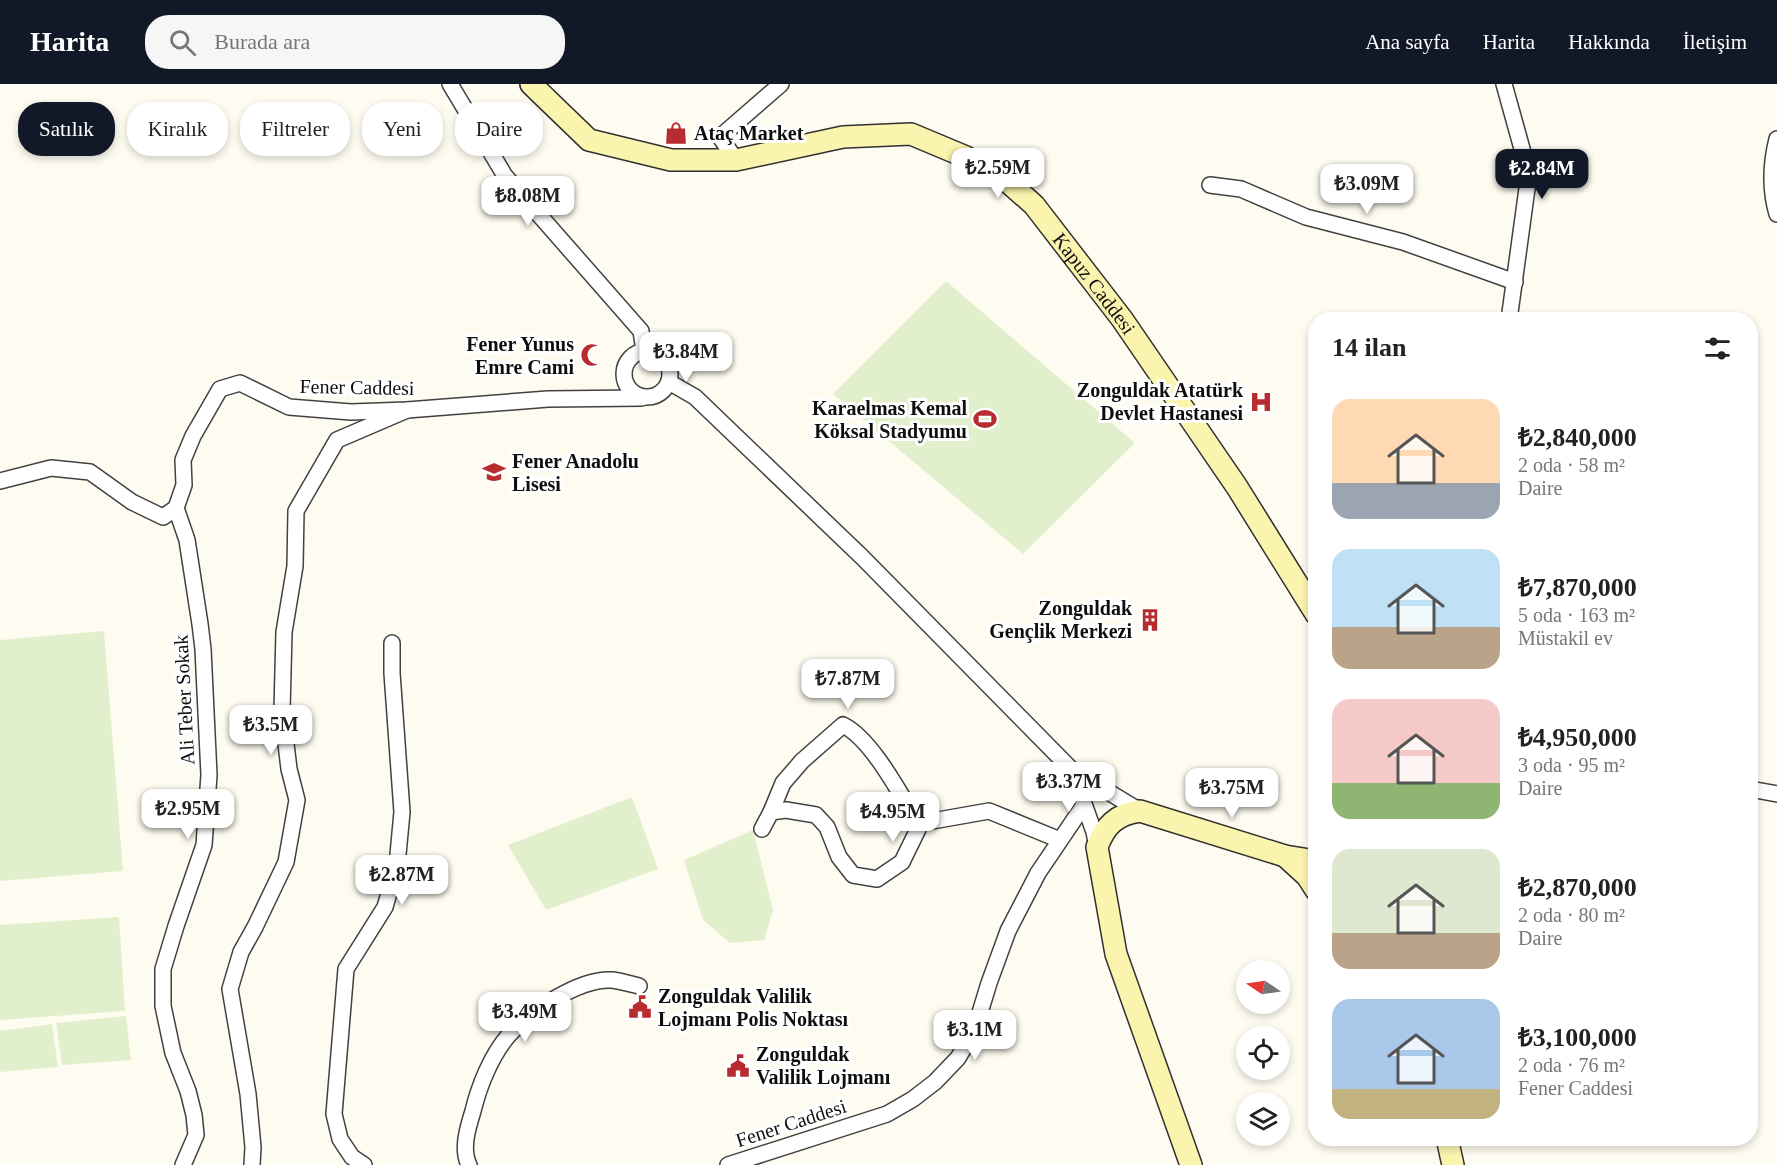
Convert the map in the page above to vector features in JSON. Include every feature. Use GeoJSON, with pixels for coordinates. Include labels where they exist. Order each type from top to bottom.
{"type":"FeatureCollection","features":[{"type":"Feature","properties":{"kind":"main road","name":"Kapuz Caddesi"},"geometry":{"type":"LineString","coordinates":[[531,84],[589,140],[670,160],[736,160],[843,137],[911,134],[966,157],[1000,175],[1034,205],[1122,320],[1237,487],[1308,601]]}},
{"type":"Feature","properties":{"kind":"main road"},"geometry":{"type":"LineString","coordinates":[[1191,1165],[1116,954],[1097,847],[1102,834],[1111,824],[1126,813],[1140,811],[1285,856],[1308,860]]}},
{"type":"Feature","properties":{"kind":"main road"},"geometry":{"type":"LineString","coordinates":[[1285,856],[1308,853]]}},
{"type":"Feature","properties":{"kind":"main road"},"geometry":{"type":"LineString","coordinates":[[1285,856],[1308,878]]}},
{"type":"Feature","properties":{"kind":"main road"},"geometry":{"type":"LineString","coordinates":[[1449,1146],[1453,1165]]}},
{"type":"Feature","properties":{"kind":"street"},"geometry":{"type":"LineString","coordinates":[[450,84],[505,176],[641,331],[644,351]]}},
{"type":"Feature","properties":{"kind":"street"},"geometry":{"type":"LineString","coordinates":[[736,160],[720,137],[781,84]]}},
{"type":"Feature","properties":{"kind":"street"},"geometry":{"type":"LineString","coordinates":[[1504,84],[1529,174],[1510,312]]}},
{"type":"Feature","properties":{"kind":"street"},"geometry":{"type":"LineString","coordinates":[[1777,139],[1772,160],[1774,205],[1777,214]]}},
{"type":"Feature","properties":{"kind":"street"},"geometry":{"type":"LineString","coordinates":[[1210,184],[1241,189],[1306,217],[1403,242],[1515,282]]}},
{"type":"Feature","properties":{"kind":"street"},"geometry":{"type":"LineString","coordinates":[[644,351],[652,351],[660,354],[666,360],[671,375],[669,382],[666,388],[656,396],[642,398],[630,390],[624,377],[624,369],[631,357],[644,351]]}},
{"type":"Feature","properties":{"kind":"street"},"geometry":{"type":"LineString","coordinates":[[669,382],[695,397],[845,541],[1072,770],[1140,811]]}},
{"type":"Feature","properties":{"kind":"street","name":"Fener Caddesi"},"geometry":{"type":"LineString","coordinates":[[176,508],[184,485],[183,460],[193,436],[220,389],[240,383],[289,407],[351,412],[548,399],[642,398]]}},
{"type":"Feature","properties":{"kind":"street"},"geometry":{"type":"LineString","coordinates":[[252,1165],[248,1094],[230,988],[241,952],[286,862],[297,800],[289,769],[282,710],[284,632],[295,566],[296,510],[337,440],[407,410]]}},
{"type":"Feature","properties":{"kind":"street"},"geometry":{"type":"LineString","coordinates":[[0,481],[51,468],[90,472],[132,502],[163,517],[176,508]]}},
{"type":"Feature","properties":{"kind":"street","name":"Ali Teber Sokak"},"geometry":{"type":"LineString","coordinates":[[176,508],[187,540],[200,624],[209,775],[204,845],[163,969],[163,1006],[173,1053],[188,1091],[196,1135],[183,1165]]}},
{"type":"Feature","properties":{"kind":"street"},"geometry":{"type":"LineString","coordinates":[[364,1165],[352,1156],[340,1139],[334,1114],[346,969],[385,907],[397,865],[402,812],[392,643]]}},
{"type":"Feature","properties":{"kind":"street"},"geometry":{"type":"LineString","coordinates":[[762,829],[783,783],[802,761],[843,725],[853,730],[880,762],[919,825]]}},
{"type":"Feature","properties":{"kind":"street"},"geometry":{"type":"LineString","coordinates":[[1072,770],[1097,847]]}},
{"type":"Feature","properties":{"kind":"street"},"geometry":{"type":"LineString","coordinates":[[1758,790],[1777,794]]}},
{"type":"Feature","properties":{"kind":"street","name":"Fener Caddesi"},"geometry":{"type":"LineString","coordinates":[[728,1165],[887,1114],[913,1099],[935,1082],[958,1058],[975,1029],[1008,931],[1038,873],[1084,805]]}},
{"type":"Feature","properties":{"kind":"street"},"geometry":{"type":"LineString","coordinates":[[771,812],[786,810],[816,815],[827,827],[839,857],[853,875],[877,879],[902,862],[921,823],[942,818],[989,810],[1060,840]]}},
{"type":"Feature","properties":{"kind":"street"},"geometry":{"type":"LineString","coordinates":[[469,1165],[466,1159],[466,1145],[475,1102],[497,1052],[508,1036],[542,1006],[567,992],[593,982],[611,980],[639,986]]}},
{"type":"Feature","properties":{"kind":"green space","name":"Karaelmas Kemal Köksal Stadyumu"},"geometry":{"type":"Polygon","coordinates":[[[946,281],[1135,443],[1023,554],[833,394],[946,281]]]}},
{"type":"Feature","properties":{"kind":"green space"},"geometry":{"type":"Polygon","coordinates":[[[104,631],[123,871],[0,881],[0,640],[104,631]]]}},
{"type":"Feature","properties":{"kind":"green space"},"geometry":{"type":"Polygon","coordinates":[[[632,797],[658,869],[546,910],[508,845],[632,797]]]}},
{"type":"Feature","properties":{"kind":"green space"},"geometry":{"type":"Polygon","coordinates":[[[753,830],[773,910],[764,940],[730,943],[703,920],[684,860],[753,830]]]}},
{"type":"Feature","properties":{"kind":"green space"},"geometry":{"type":"Polygon","coordinates":[[[119,917],[125,1011],[0,1020],[0,925],[119,917]]]}},
{"type":"Feature","properties":{"kind":"green space"},"geometry":{"type":"Polygon","coordinates":[[[126,1016],[131,1060],[62,1065],[56,1023],[126,1016]]]}},
{"type":"Feature","properties":{"kind":"green space"},"geometry":{"type":"Polygon","coordinates":[[[52,1024],[58,1067],[0,1072],[0,1031],[52,1024]]]}},
{"type":"Feature","properties":{"kind":"place","name":"Ataç Market"},"geometry":{"type":"Point","coordinates":[676,133]}},
{"type":"Feature","properties":{"kind":"place","name":"Fener Yunus Emre Cami"},"geometry":{"type":"Point","coordinates":[592,355]}},
{"type":"Feature","properties":{"kind":"place","name":"Zonguldak Atatürk Devlet Hastanesi"},"geometry":{"type":"Point","coordinates":[1261,402]}},
{"type":"Feature","properties":{"kind":"place","name":"Karaelmas Kemal Köksal Stadyumu"},"geometry":{"type":"Point","coordinates":[985,419]}},
{"type":"Feature","properties":{"kind":"place","name":"Fener Anadolu Lisesi"},"geometry":{"type":"Point","coordinates":[494,472]}},
{"type":"Feature","properties":{"kind":"place","name":"Zonguldak Gençlik Merkezi"},"geometry":{"type":"Point","coordinates":[1150,620]}},
{"type":"Feature","properties":{"kind":"place","name":"Zonguldak Valilik Lojmanı Polis Noktası"},"geometry":{"type":"Point","coordinates":[640,1007]}},
{"type":"Feature","properties":{"kind":"place","name":"Zonguldak Valilik Lojmanı"},"geometry":{"type":"Point","coordinates":[738,1066]}}]}
